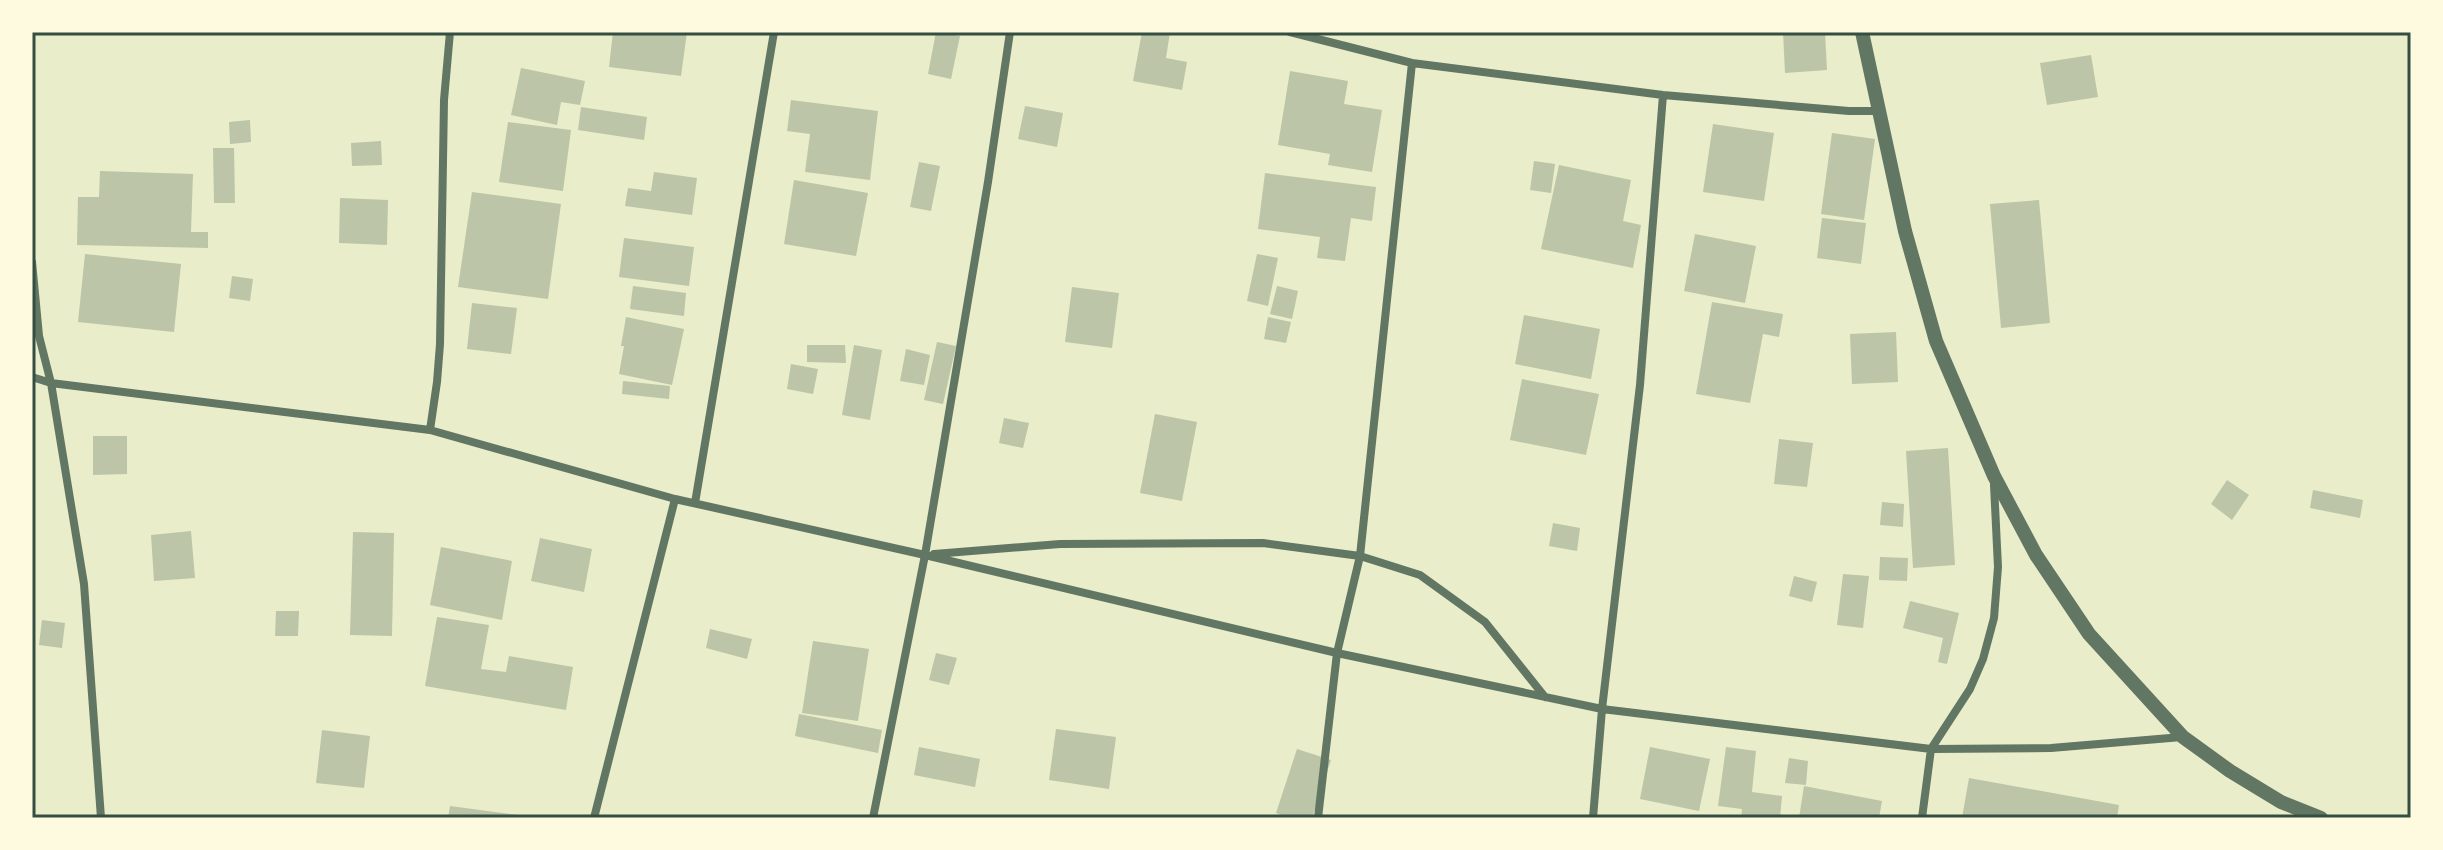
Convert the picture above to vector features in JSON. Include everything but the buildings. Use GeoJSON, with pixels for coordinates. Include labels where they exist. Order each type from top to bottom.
{"type":"FeatureCollection","features":[{"type":"Feature","properties":{"kind":"street"},"geometry":{"type":"LineString","coordinates":[[430,430],[439,361],[444,100],[450,32]]}},
{"type":"Feature","properties":{"kind":"street"},"geometry":{"type":"LineString","coordinates":[[695,503],[774,32]]}},
{"type":"Feature","properties":{"kind":"street"},"geometry":{"type":"LineString","coordinates":[[873,818],[925,555],[1010,32]]}},
{"type":"Feature","properties":{"kind":"street"},"geometry":{"type":"LineString","coordinates":[[1290,32],[1412,63],[1663,95],[1881,111]]}},
{"type":"Feature","properties":{"kind":"street"},"geometry":{"type":"LineString","coordinates":[[1862,32],[1905,231],[1936,341],[1994,476],[2036,555],[2089,634],[2183,737],[2281,802],[2321,818]]}},
{"type":"Feature","properties":{"kind":"street"},"geometry":{"type":"LineString","coordinates":[[1318,818],[1337,653],[1360,556],[1412,63]]}},
{"type":"Feature","properties":{"kind":"street"},"geometry":{"type":"LineString","coordinates":[[1593,818],[1602,709],[1640,385],[1663,95]]}},
{"type":"Feature","properties":{"kind":"street"},"geometry":{"type":"LineString","coordinates":[[32,262],[39,336],[51,383],[84,584],[101,818]]}},
{"type":"Feature","properties":{"kind":"street"},"geometry":{"type":"LineString","coordinates":[[32,377],[51,383],[430,430],[675,499],[1337,653],[1602,709],[1931,749],[2051,748],[2183,737]]}},
{"type":"Feature","properties":{"kind":"street"},"geometry":{"type":"LineString","coordinates":[[1922,818],[1931,749],[1970,689],[1983,659],[1994,618],[1998,567],[1994,476]]}},
{"type":"Feature","properties":{"kind":"street"},"geometry":{"type":"LineString","coordinates":[[594,818],[675,499]]}},
{"type":"Feature","properties":{"kind":"street"},"geometry":{"type":"LineString","coordinates":[[925,555],[1060,544],[1263,543],[1360,556],[1420,575],[1485,622],[1545,697]]}}]}
